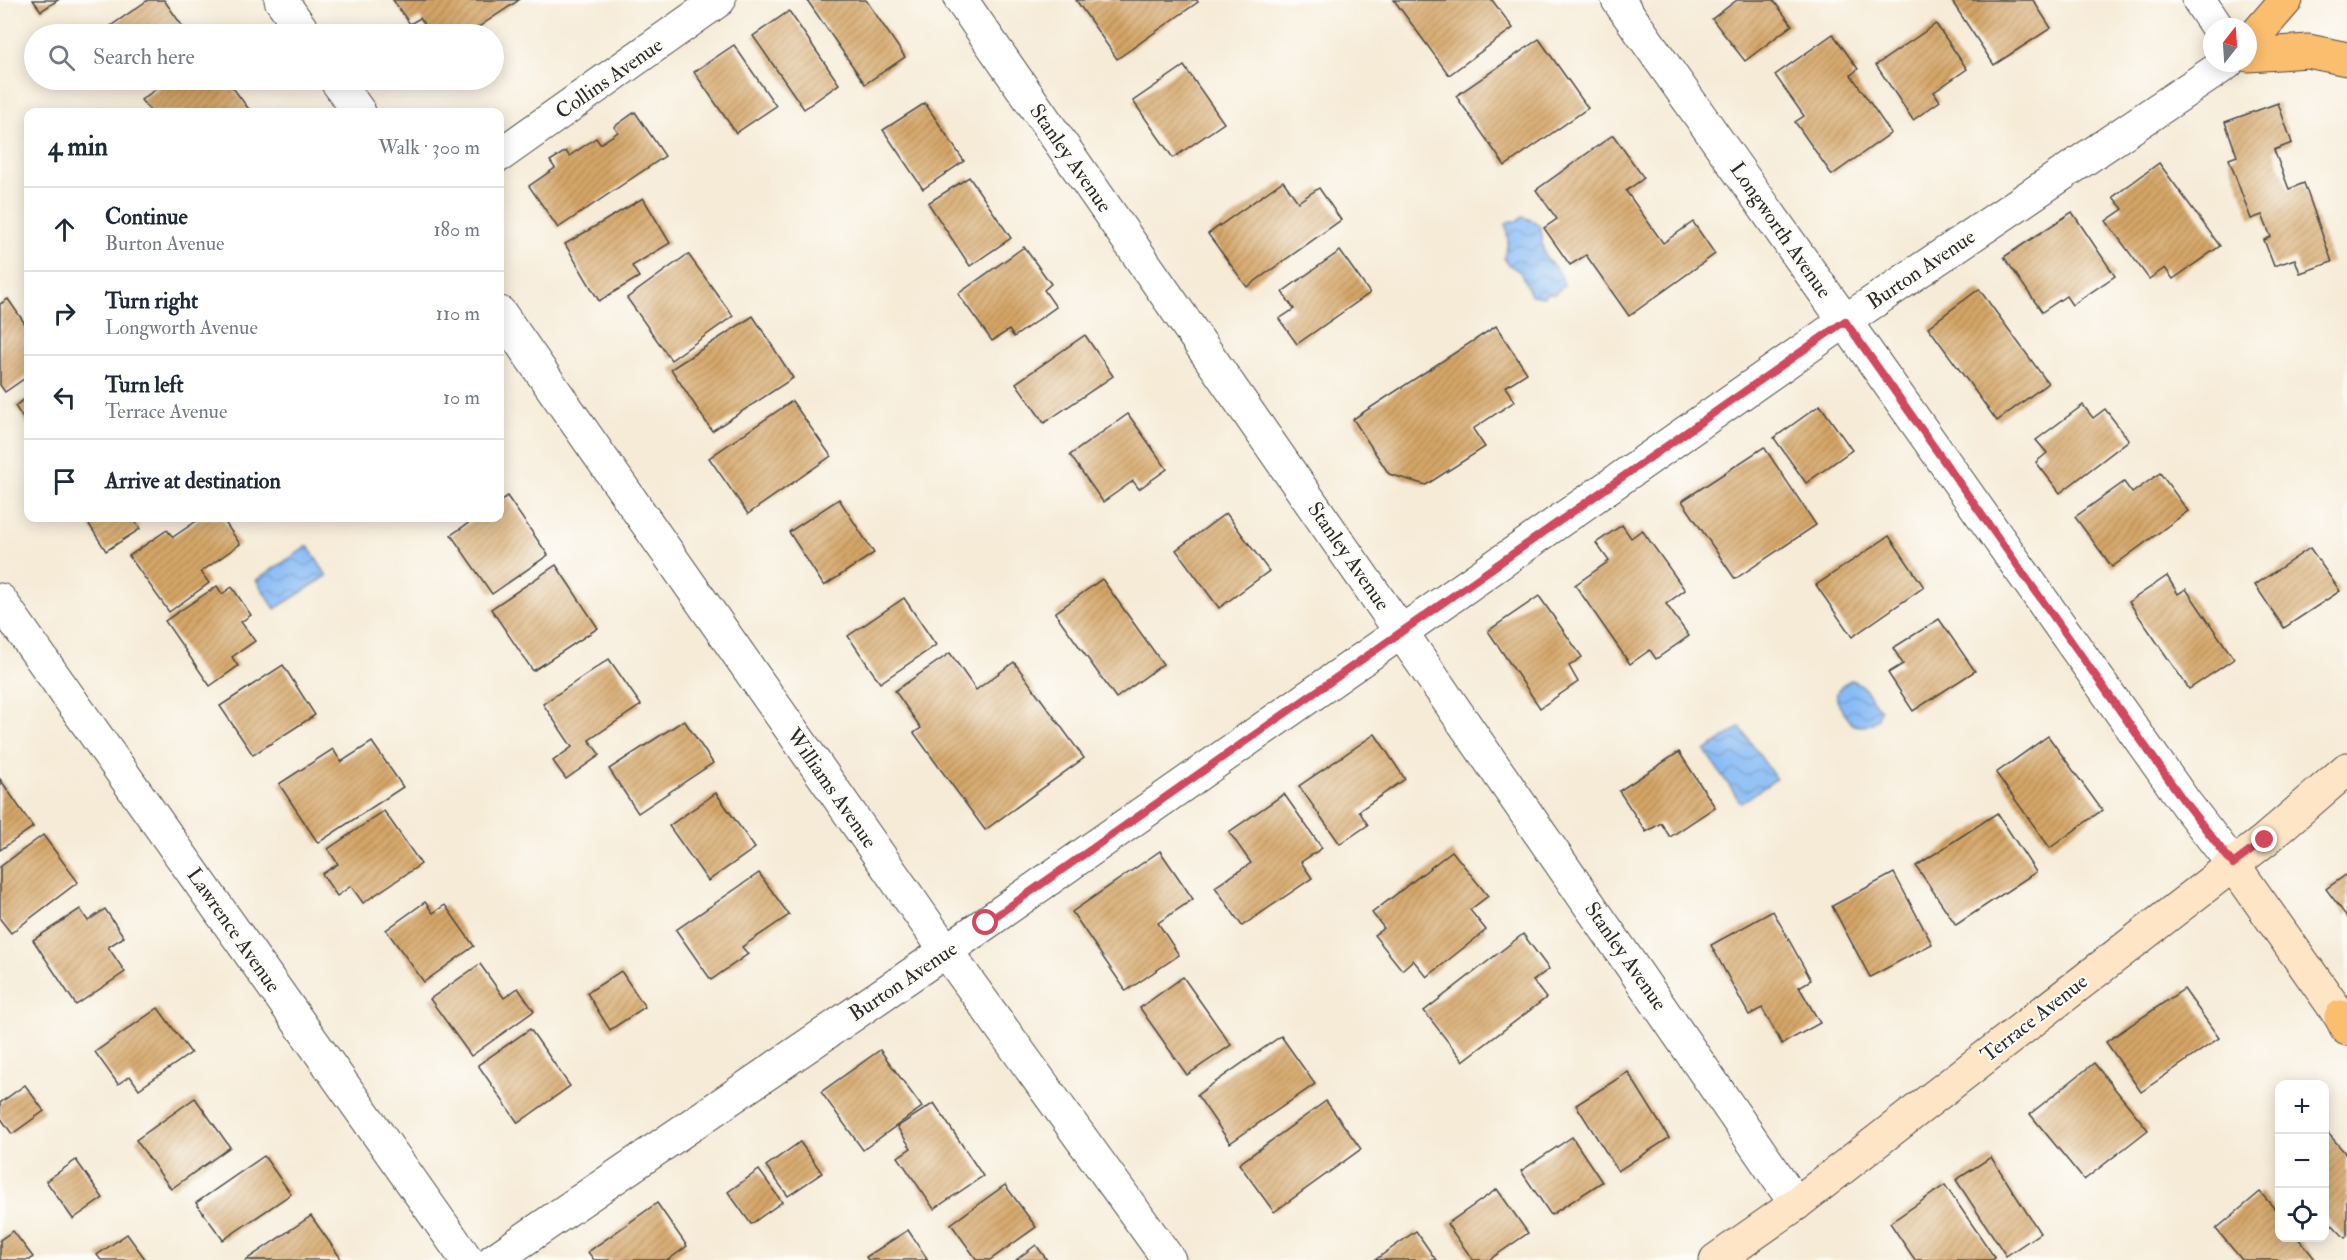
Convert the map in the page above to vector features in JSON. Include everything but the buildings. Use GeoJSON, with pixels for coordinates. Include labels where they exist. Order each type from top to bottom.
{"type":"FeatureCollection","features":[{"type":"Feature","properties":{"kind":"highway"},"geometry":{"type":"LineString","coordinates":[[2257,34],[2286,0]]}},
{"type":"Feature","properties":{"kind":"highway"},"geometry":{"type":"LineString","coordinates":[[2257,54],[2308,51],[2347,59]]}},
{"type":"Feature","properties":{"kind":"main road","name":"Terrace Avenue"},"geometry":{"type":"LineString","coordinates":[[1716,1260],[1796,1204],[2265,840],[2347,769]]}},
{"type":"Feature","properties":{"kind":"main road","name":"Longworth Avenue"},"geometry":{"type":"LineString","coordinates":[[2233,864],[2345,1024]]}},
{"type":"Feature","properties":{"kind":"street"},"geometry":{"type":"LineString","coordinates":[[280,0],[298,24]]}},
{"type":"Feature","properties":{"kind":"street","name":"Collins Avenue"},"geometry":{"type":"LineString","coordinates":[[504,152],[719,0]]}},
{"type":"Feature","properties":{"kind":"street","name":"Stanley Avenue"},"geometry":{"type":"LineString","coordinates":[[961,0],[1796,1204]]}},
{"type":"Feature","properties":{"kind":"street","name":"Longworth Avenue"},"geometry":{"type":"LineString","coordinates":[[1618,0],[2186,804],[2233,864]]}},
{"type":"Feature","properties":{"kind":"street"},"geometry":{"type":"LineString","coordinates":[[2199,0],[2211,18]]}},
{"type":"Feature","properties":{"kind":"street","name":"Burton Avenue"},"geometry":{"type":"LineString","coordinates":[[494,1260],[946,951],[1845,321],[2214,72]]}},
{"type":"Feature","properties":{"kind":"street"},"geometry":{"type":"LineString","coordinates":[[343,90],[356,108]]}},
{"type":"Feature","properties":{"kind":"street","name":"Williams Avenue"},"geometry":{"type":"LineString","coordinates":[[504,319],[946,951],[1170,1260]]}},
{"type":"Feature","properties":{"kind":"street","name":"Lawrence Avenue"},"geometry":{"type":"LineString","coordinates":[[0,600],[467,1260]]}},
{"type":"Feature","properties":{"kind":"water"},"geometry":{"type":"Polygon","coordinates":[[[1522,217],[1534,221],[1539,226],[1545,255],[1563,279],[1564,286],[1554,294],[1549,293],[1543,297],[1531,295],[1520,272],[1508,264],[1504,258],[1508,242],[1506,224],[1510,221],[1518,221],[1522,217]]]}},
{"type":"Feature","properties":{"kind":"water"},"geometry":{"type":"Polygon","coordinates":[[[308,546],[327,576],[275,609],[256,580],[308,546]]]}},
{"type":"Feature","properties":{"kind":"water"},"geometry":{"type":"Polygon","coordinates":[[[1851,680],[1862,685],[1880,710],[1878,719],[1869,725],[1853,725],[1837,701],[1838,690],[1851,680]]]}},
{"type":"Feature","properties":{"kind":"water"},"geometry":{"type":"Polygon","coordinates":[[[1740,727],[1776,779],[1741,803],[1705,751],[1740,727]]]}},
{"type":"Feature","properties":{"kind":"route"},"geometry":{"type":"LineString","coordinates":[[986,923],[1845,321],[2195,817],[2233,864],[2265,840]]}}]}
